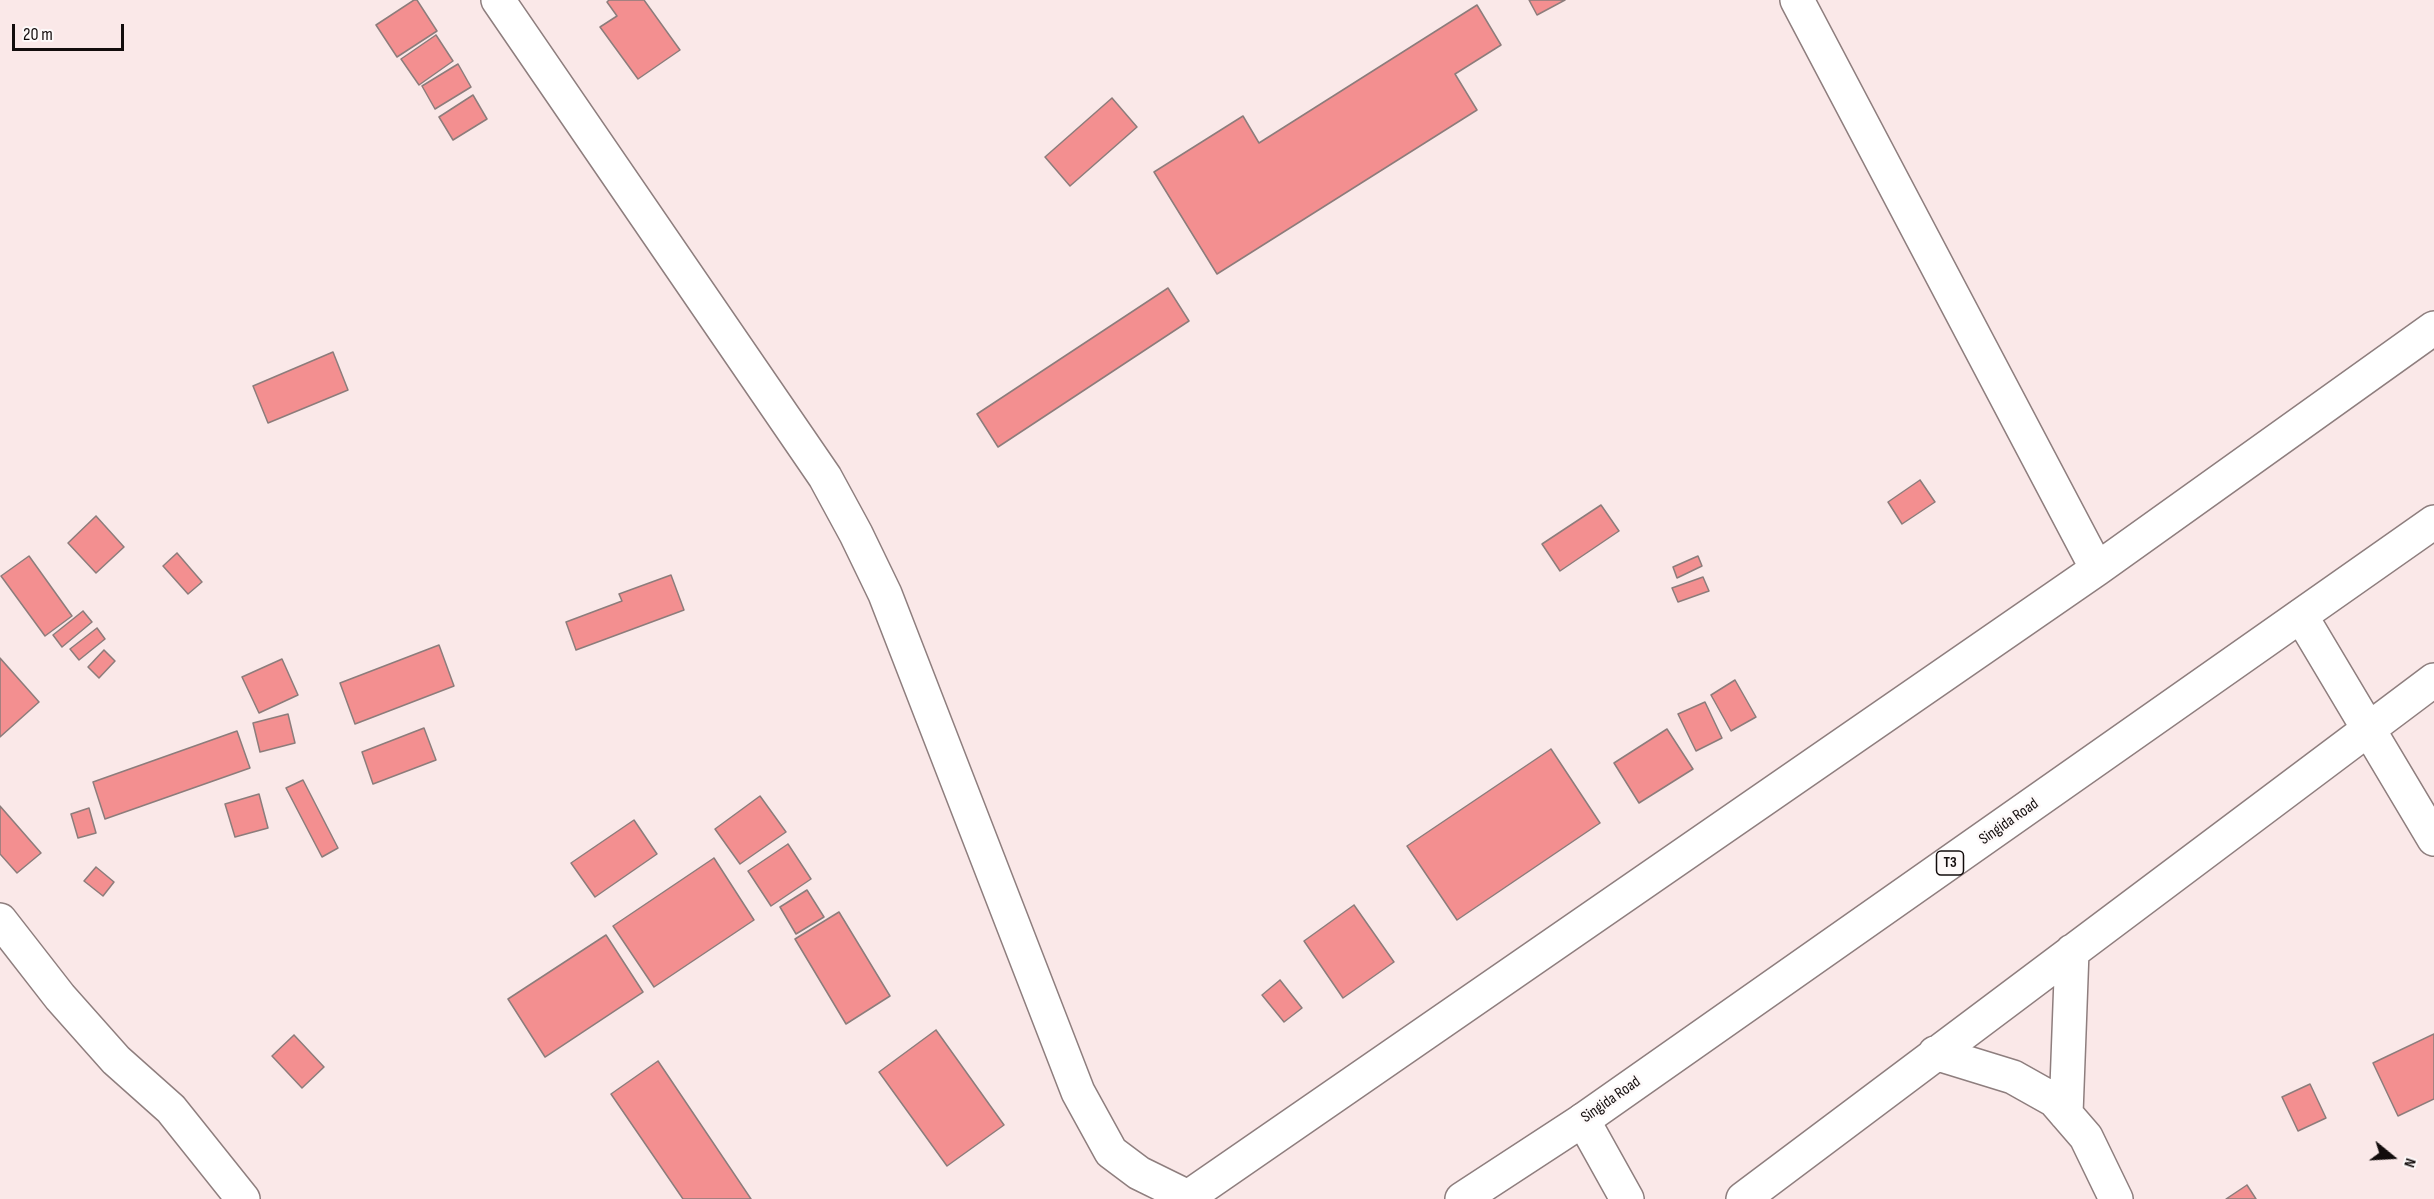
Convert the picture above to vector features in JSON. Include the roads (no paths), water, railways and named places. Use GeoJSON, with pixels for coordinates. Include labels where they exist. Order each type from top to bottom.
{"type":"FeatureCollection","features":[{"type":"Feature","properties":{"kind":"main road"},"geometry":{"type":"LineString","coordinates":[[498,0],[825,477],[885,594],[1078,1092],[1111,1152],[1139,1173],[1190,1198],[2097,569],[2434,328]]}},
{"type":"Feature","properties":{"kind":"main road"},"geometry":{"type":"LineString","coordinates":[[1797,0],[2097,569]]}},
{"type":"Feature","properties":{"kind":"main road","name":"Singida Road"},"geometry":{"type":"LineString","coordinates":[[1462,1199],[1583,1120],[2434,522]]}},
{"type":"Feature","properties":{"kind":"main road"},"geometry":{"type":"LineString","coordinates":[[2301,616],[2434,839]]}},
{"type":"Feature","properties":{"kind":"main road"},"geometry":{"type":"LineString","coordinates":[[1743,1199],[2434,680]]}},
{"type":"Feature","properties":{"kind":"main road"},"geometry":{"type":"LineString","coordinates":[[0,920],[60,997],[116,1060],[171,1109],[243,1199]]}},
{"type":"Feature","properties":{"kind":"main road"},"geometry":{"type":"LineString","coordinates":[[2066,1114],[2073,951]]}},
{"type":"Feature","properties":{"kind":"main road"},"geometry":{"type":"LineString","coordinates":[[1935,1053],[2013,1077],[2054,1100],[2086,1137],[2116,1199]]}},
{"type":"Feature","properties":{"kind":"main road"},"geometry":{"type":"LineString","coordinates":[[1583,1120],[1627,1199]]}}]}
